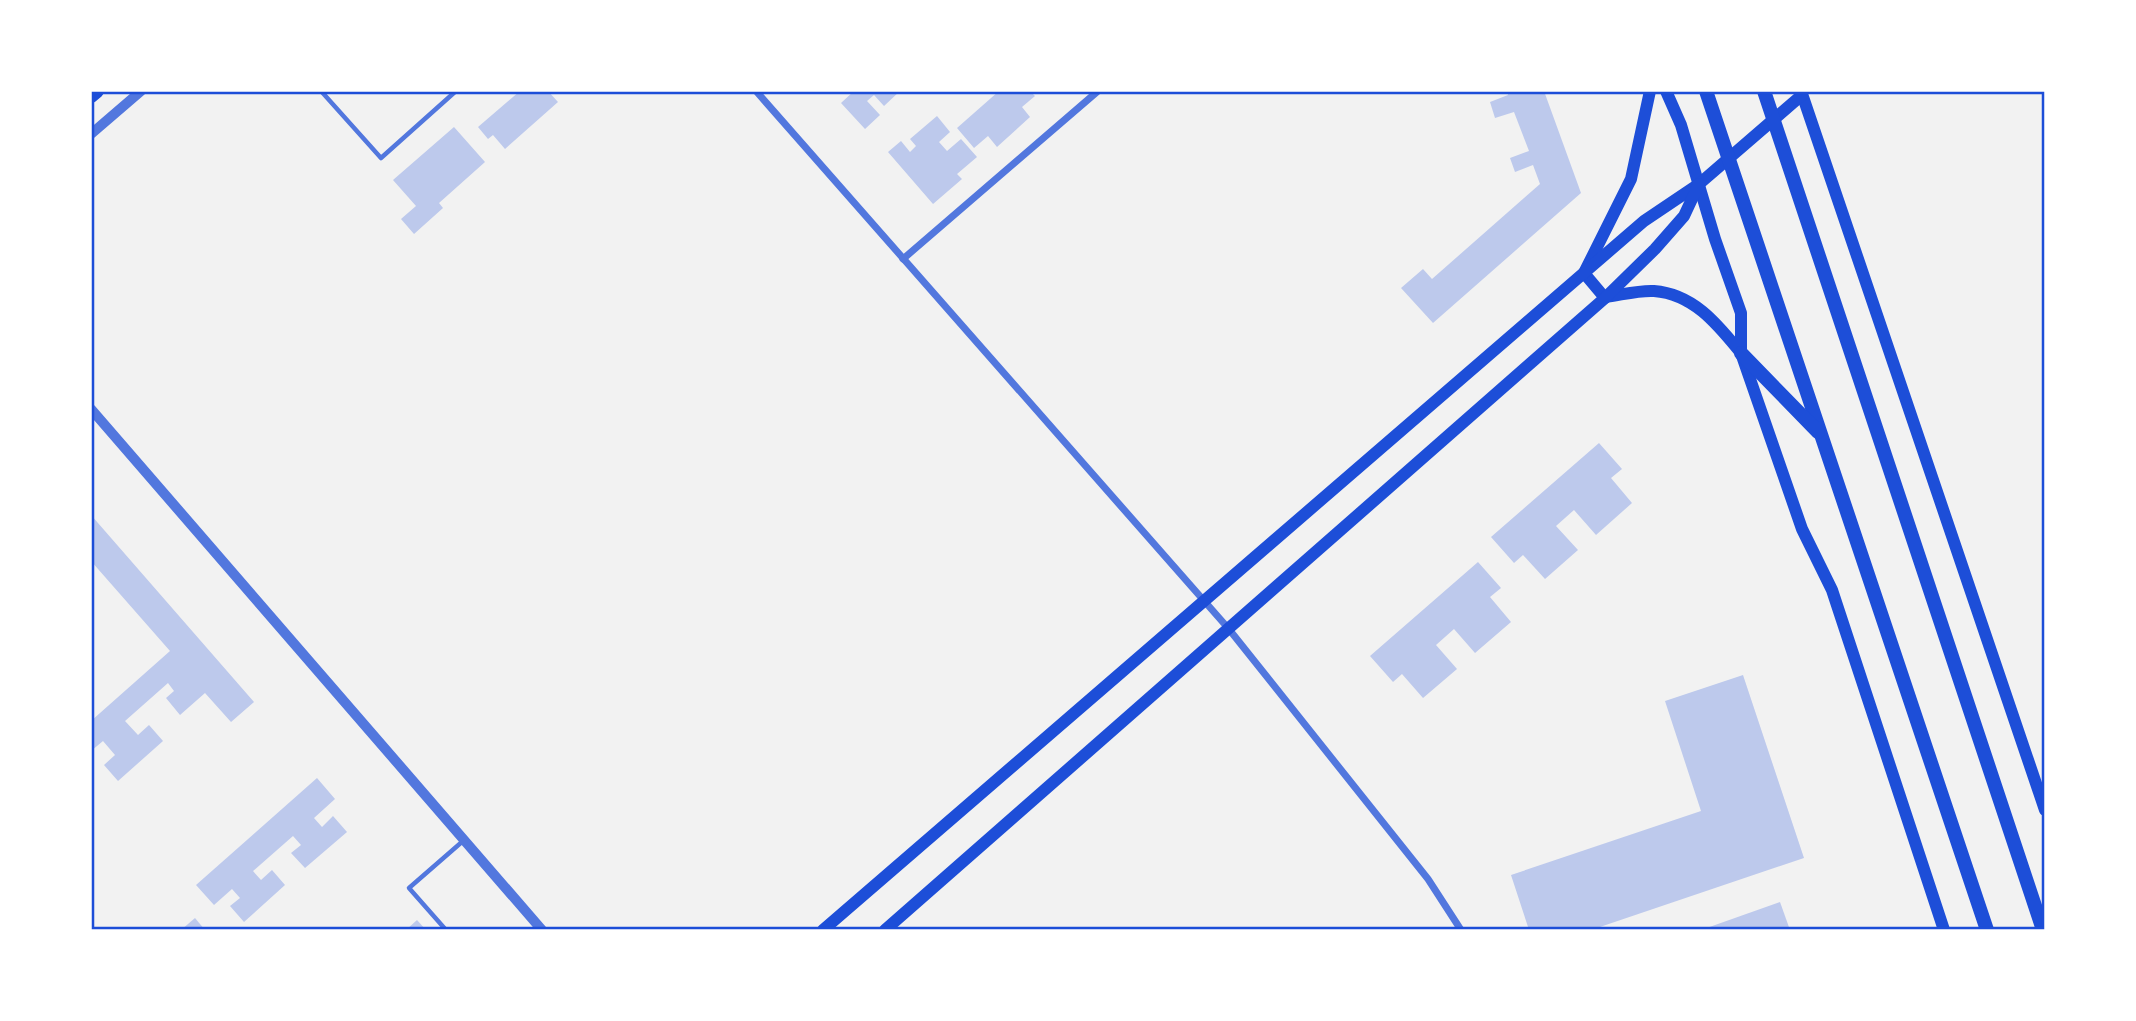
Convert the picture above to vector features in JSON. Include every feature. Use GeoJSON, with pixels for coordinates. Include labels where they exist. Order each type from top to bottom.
{"type":"FeatureCollection","features":[{"type":"Feature","properties":{"kind":"highway"},"geometry":{"type":"LineString","coordinates":[[91,96],[97,91]]}},
{"type":"Feature","properties":{"kind":"highway"},"geometry":{"type":"LineString","coordinates":[[1706,91],[1987,930]]}},
{"type":"Feature","properties":{"kind":"highway"},"geometry":{"type":"LineString","coordinates":[[1764,91],[2043,930]]}},
{"type":"Feature","properties":{"kind":"highway"},"geometry":{"type":"LineString","coordinates":[[1741,353],[1821,435]]}},
{"type":"Feature","properties":{"kind":"main road"},"geometry":{"type":"LineString","coordinates":[[1584,273],[1631,179],[1650,91]]}},
{"type":"Feature","properties":{"kind":"main road"},"geometry":{"type":"LineString","coordinates":[[1666,91],[1681,125],[1741,313],[1741,353],[1802,529],[1832,590],[1944,930]]}},
{"type":"Feature","properties":{"kind":"main road"},"geometry":{"type":"LineString","coordinates":[[823,930],[1644,221],[1699,184],[1802,93],[2045,810]]}},
{"type":"Feature","properties":{"kind":"main road"},"geometry":{"type":"LineString","coordinates":[[885,930],[1605,298],[1684,216],[1699,184]]}},
{"type":"Feature","properties":{"kind":"main road"},"geometry":{"type":"LineString","coordinates":[[1584,273],[1605,298]]}},
{"type":"Feature","properties":{"kind":"main road"},"geometry":{"type":"LineString","coordinates":[[1605,298],[1654,291],[1689,300],[1717,325],[1741,353]]}},
{"type":"Feature","properties":{"kind":"street"},"geometry":{"type":"LineString","coordinates":[[91,134],[141,91]]}},
{"type":"Feature","properties":{"kind":"street"},"geometry":{"type":"LineString","coordinates":[[756,91],[1228,628],[1428,879],[1461,930]]}},
{"type":"Feature","properties":{"kind":"street"},"geometry":{"type":"LineString","coordinates":[[903,259],[1098,91]]}},
{"type":"Feature","properties":{"kind":"street"},"geometry":{"type":"LineString","coordinates":[[91,409],[541,930]]}},
{"type":"Feature","properties":{"kind":"lane"},"geometry":{"type":"LineString","coordinates":[[321,91],[381,158],[456,91]]}},
{"type":"Feature","properties":{"kind":"lane"},"geometry":{"type":"LineString","coordinates":[[446,930],[409,888],[464,840]]}},
{"type":"Feature","properties":{"kind":"building"},"geometry":{"type":"Polygon","coordinates":[[[520,91],[548,91],[558,102],[505,149],[493,135],[488,139],[478,127],[520,91]]]}},
{"type":"Feature","properties":{"kind":"building"},"geometry":{"type":"Polygon","coordinates":[[[854,91],[900,91],[884,106],[874,95],[867,101],[880,115],[865,129],[841,103],[854,91]]]}},
{"type":"Feature","properties":{"kind":"building"},"geometry":{"type":"Polygon","coordinates":[[[999,91],[1030,91],[1035,96],[1022,107],[1030,117],[997,147],[988,136],[974,148],[957,128],[999,91]]]}},
{"type":"Feature","properties":{"kind":"building"},"geometry":{"type":"Polygon","coordinates":[[[1507,91],[1544,91],[1581,193],[1433,323],[1401,288],[1423,269],[1432,279],[1540,184],[1533,165],[1515,172],[1510,158],[1529,151],[1514,112],[1495,118],[1490,102],[1508,95],[1507,91]]]}},
{"type":"Feature","properties":{"kind":"building"},"geometry":{"type":"Polygon","coordinates":[[[937,116],[950,132],[939,142],[947,151],[961,139],[977,157],[957,174],[962,179],[933,204],[888,152],[901,141],[910,152],[916,146],[910,139],[937,116]]]}},
{"type":"Feature","properties":{"kind":"building"},"geometry":{"type":"Polygon","coordinates":[[[454,127],[485,162],[439,203],[443,208],[414,234],[401,219],[416,206],[393,180],[454,127]]]}},
{"type":"Feature","properties":{"kind":"building"},"geometry":{"type":"Polygon","coordinates":[[[1599,443],[1622,469],[1611,478],[1632,503],[1596,535],[1574,510],[1556,526],[1578,550],[1545,579],[1523,555],[1514,563],[1491,537],[1599,443]]]}},
{"type":"Feature","properties":{"kind":"building"},"geometry":{"type":"Polygon","coordinates":[[[91,515],[254,702],[231,722],[205,693],[180,715],[166,698],[174,691],[168,683],[125,721],[138,735],[149,725],[163,741],[118,781],[104,765],[115,755],[103,741],[91,751],[91,721],[170,651],[91,561],[91,515]]]}},
{"type":"Feature","properties":{"kind":"building"},"geometry":{"type":"Polygon","coordinates":[[[1478,562],[1501,588],[1490,597],[1511,622],[1475,653],[1454,629],[1436,645],[1457,669],[1423,698],[1402,674],[1393,682],[1370,656],[1478,562]]]}},
{"type":"Feature","properties":{"kind":"building"},"geometry":{"type":"Polygon","coordinates":[[[1743,675],[1804,858],[1591,930],[1529,930],[1511,875],[1701,811],[1665,701],[1743,675]]]}},
{"type":"Feature","properties":{"kind":"building"},"geometry":{"type":"Polygon","coordinates":[[[317,778],[335,799],[314,818],[322,827],[333,816],[347,832],[305,868],[291,853],[301,845],[293,836],[253,871],[261,880],[272,870],[285,885],[244,922],[230,906],[240,898],[232,889],[214,905],[196,885],[317,778]]]}},
{"type":"Feature","properties":{"kind":"building"},"geometry":{"type":"Polygon","coordinates":[[[1780,902],[1790,930],[1701,930],[1780,902]]]}},
{"type":"Feature","properties":{"kind":"building"},"geometry":{"type":"Polygon","coordinates":[[[195,918],[205,930],[181,930],[195,918]]]}},
{"type":"Feature","properties":{"kind":"building"},"geometry":{"type":"Polygon","coordinates":[[[417,920],[426,930],[406,930],[417,920]]]}}]}
